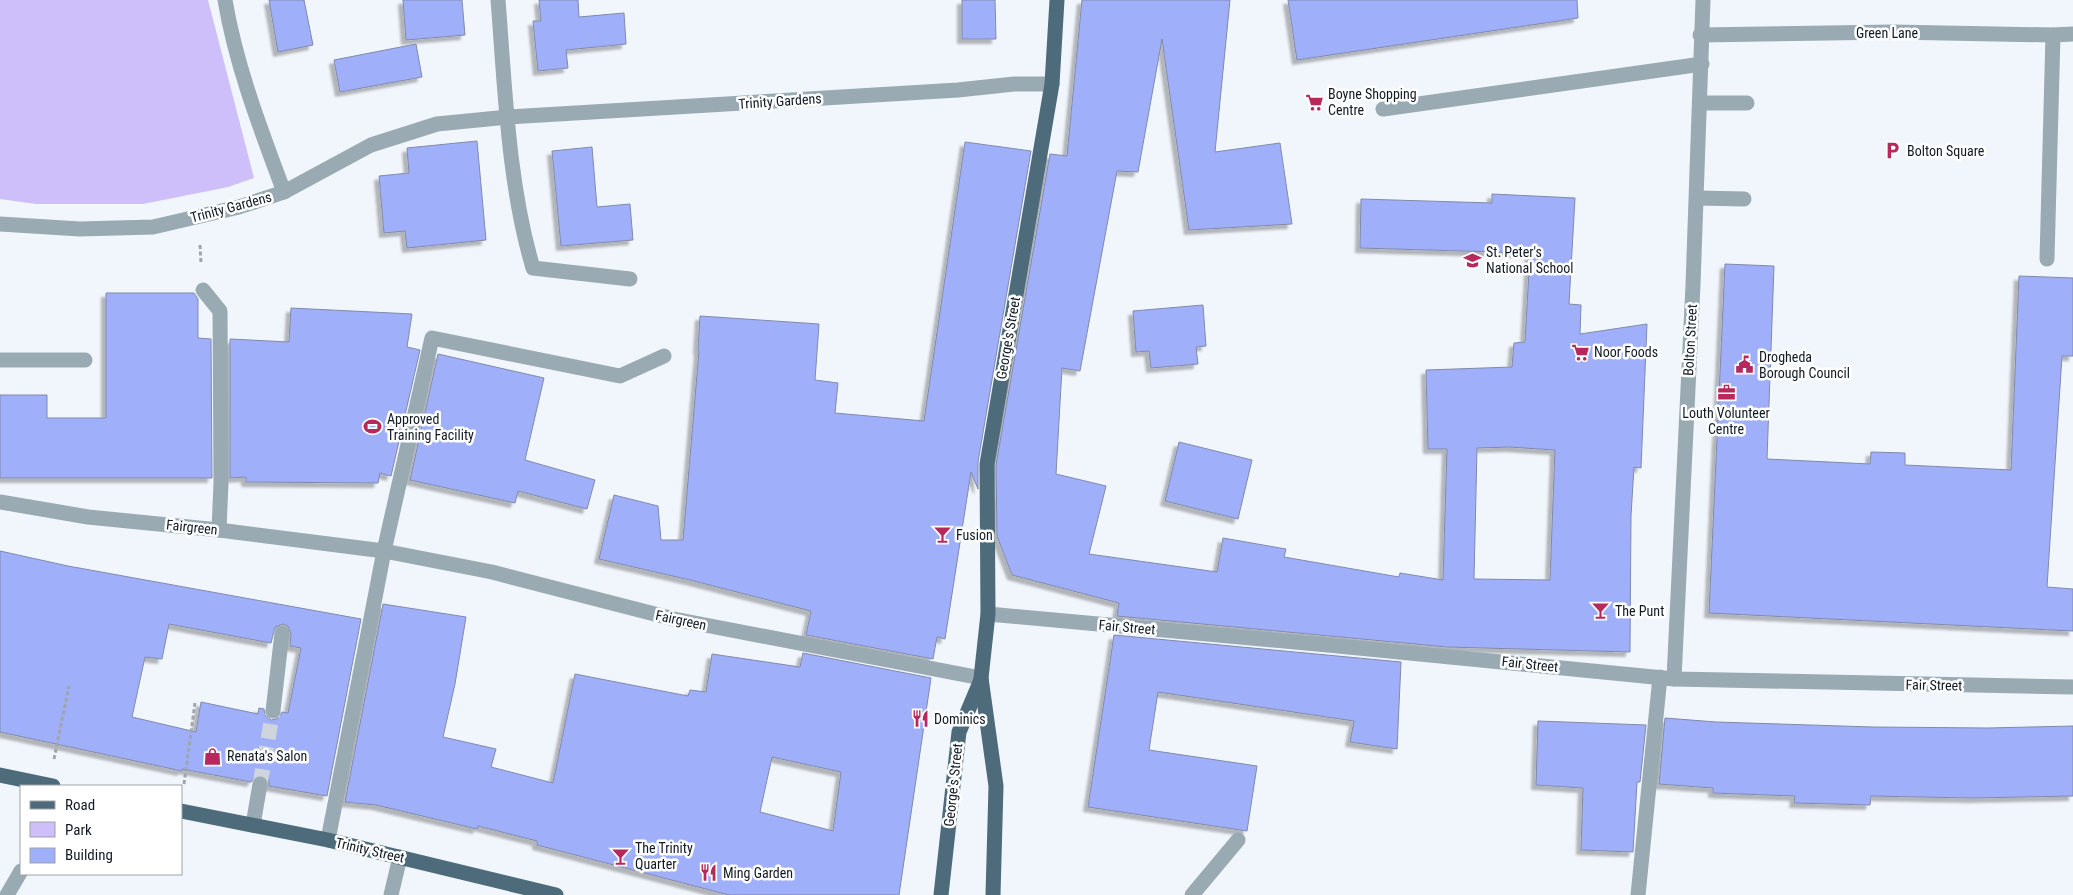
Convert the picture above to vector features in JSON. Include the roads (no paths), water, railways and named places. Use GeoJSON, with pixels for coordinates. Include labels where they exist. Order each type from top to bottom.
{"type":"FeatureCollection","features":[{"type":"Feature","properties":{"kind":"main road","name":"George's Street"},"geometry":{"type":"LineString","coordinates":[[993,895],[996,786],[981,678],[988,614],[987,464],[1052,84],[1057,0]]}},
{"type":"Feature","properties":{"kind":"main road","name":"George's Street"},"geometry":{"type":"LineString","coordinates":[[941,895],[959,732],[981,678]]}},
{"type":"Feature","properties":{"kind":"main road"},"geometry":{"type":"LineString","coordinates":[[0,776],[43,785]]}},
{"type":"Feature","properties":{"kind":"main road","name":"Trinity Street"},"geometry":{"type":"LineString","coordinates":[[182,812],[328,840],[556,895]]}},
{"type":"Feature","properties":{"kind":"street"},"geometry":{"type":"LineString","coordinates":[[225,0],[252,105],[284,192]]}},
{"type":"Feature","properties":{"kind":"street"},"geometry":{"type":"LineString","coordinates":[[498,0],[508,117],[522,231],[533,268],[630,280]]}},
{"type":"Feature","properties":{"kind":"street","name":"Bolton Street"},"geometry":{"type":"LineString","coordinates":[[1638,895],[1667,678],[1696,198],[1702,64],[1700,35],[1703,0]]}},
{"type":"Feature","properties":{"kind":"street","name":"Green Lane"},"geometry":{"type":"LineString","coordinates":[[1700,35],[1893,32],[2052,36],[2073,34]]}},
{"type":"Feature","properties":{"kind":"street"},"geometry":{"type":"LineString","coordinates":[[2047,259],[2052,36]]}},
{"type":"Feature","properties":{"kind":"street"},"geometry":{"type":"LineString","coordinates":[[1383,109],[1702,64]]}},
{"type":"Feature","properties":{"kind":"street","name":"Trinity Gardens"},"geometry":{"type":"LineString","coordinates":[[0,224],[80,229],[153,227],[198,217],[239,207],[284,192],[371,145],[437,124],[508,117],[949,90],[1014,84],[1052,84]]}},
{"type":"Feature","properties":{"kind":"street"},"geometry":{"type":"LineString","coordinates":[[1700,103],[1747,103]]}},
{"type":"Feature","properties":{"kind":"street"},"geometry":{"type":"LineString","coordinates":[[1696,198],[1744,199]]}},
{"type":"Feature","properties":{"kind":"street"},"geometry":{"type":"LineString","coordinates":[[203,290],[220,311],[221,483],[219,530]]}},
{"type":"Feature","properties":{"kind":"street"},"geometry":{"type":"LineString","coordinates":[[328,840],[384,551],[432,338],[620,376],[664,356]]}},
{"type":"Feature","properties":{"kind":"street"},"geometry":{"type":"LineString","coordinates":[[0,360],[85,360]]}},
{"type":"Feature","properties":{"kind":"street","name":"Fairgreen"},"geometry":{"type":"LineString","coordinates":[[0,502],[88,518],[219,530],[384,551],[492,572],[674,619],[981,678]]}},
{"type":"Feature","properties":{"kind":"street","name":"Fair Street"},"geometry":{"type":"LineString","coordinates":[[988,614],[1667,678],[2073,687]]}},
{"type":"Feature","properties":{"kind":"street"},"geometry":{"type":"LineString","coordinates":[[274,710],[282,633]]}},
{"type":"Feature","properties":{"kind":"street"},"geometry":{"type":"LineString","coordinates":[[253,826],[260,784]]}},
{"type":"Feature","properties":{"kind":"street"},"geometry":{"type":"LineString","coordinates":[[1192,895],[1238,840]]}},
{"type":"Feature","properties":{"kind":"street"},"geometry":{"type":"LineString","coordinates":[[391,895],[400,857]]}},
{"type":"Feature","properties":{"kind":"street"},"geometry":{"type":"LineString","coordinates":[[7,895],[20,874]]}},
{"type":"Feature","properties":{"kind":"tunnel"},"geometry":{"type":"LineString","coordinates":[[260,784],[273,711]]}},
{"type":"Feature","properties":{"kind":"place","name":"Boyne Shopping Centre"},"geometry":{"type":"Point","coordinates":[1314,102]}},
{"type":"Feature","properties":{"kind":"place","name":"Bolton Square"},"geometry":{"type":"Point","coordinates":[1893,151]}},
{"type":"Feature","properties":{"kind":"place","name":"St. Peter's National School"},"geometry":{"type":"Point","coordinates":[1472,260]}},
{"type":"Feature","properties":{"kind":"place","name":"Noor Foods"},"geometry":{"type":"Point","coordinates":[1580,352]}},
{"type":"Feature","properties":{"kind":"place","name":"Drogheda Borough Council"},"geometry":{"type":"Point","coordinates":[1745,365]}},
{"type":"Feature","properties":{"kind":"place","name":"Louth Volunteer Centre"},"geometry":{"type":"Point","coordinates":[1726,393]}},
{"type":"Feature","properties":{"kind":"place","name":"Approved Training Facility"},"geometry":{"type":"Point","coordinates":[373,427]}},
{"type":"Feature","properties":{"kind":"place","name":"Fusion"},"geometry":{"type":"Point","coordinates":[942,535]}},
{"type":"Feature","properties":{"kind":"place","name":"The Punt"},"geometry":{"type":"Point","coordinates":[1601,611]}},
{"type":"Feature","properties":{"kind":"place","name":"Dominics"},"geometry":{"type":"Point","coordinates":[920,719]}},
{"type":"Feature","properties":{"kind":"place","name":"Renata's Salon"},"geometry":{"type":"Point","coordinates":[213,756]}},
{"type":"Feature","properties":{"kind":"place","name":"The Trinity Quarter"},"geometry":{"type":"Point","coordinates":[621,856]}},
{"type":"Feature","properties":{"kind":"place","name":"Ming Garden"},"geometry":{"type":"Point","coordinates":[709,873]}}]}
